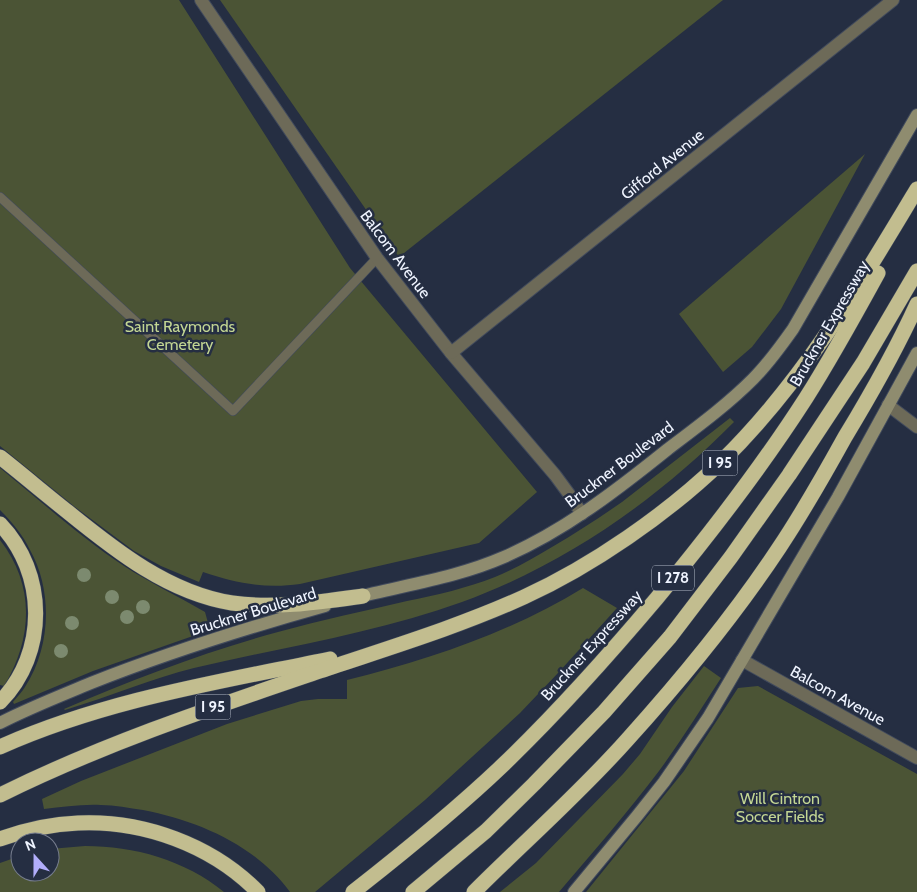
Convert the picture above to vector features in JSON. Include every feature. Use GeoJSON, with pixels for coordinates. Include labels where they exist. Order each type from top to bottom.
{"type":"FeatureCollection","features":[{"type":"Feature","properties":{"kind":"highway","name":"I 95"},"geometry":{"type":"LineString","coordinates":[[0,794],[80,758],[143,733],[495,610],[586,564],[614,546],[695,485],[766,414],[808,361],[846,306],[917,189]]}},
{"type":"Feature","properties":{"kind":"highway","name":"Bruckner Expressway"},"geometry":{"type":"LineString","coordinates":[[353,892],[447,815],[504,764],[598,666],[675,576],[738,496],[806,398],[841,340],[917,201]]}},
{"type":"Feature","properties":{"kind":"highway"},"geometry":{"type":"LineString","coordinates":[[422,892],[540,779],[604,712],[690,611],[732,556],[803,454],[863,363],[917,271]]}},
{"type":"Feature","properties":{"kind":"highway"},"geometry":{"type":"LineString","coordinates":[[474,892],[550,820],[615,753],[698,658],[742,601],[779,548],[810,498],[877,383],[917,304]]}},
{"type":"Feature","properties":{"kind":"highway"},"geometry":{"type":"LineString","coordinates":[[0,457],[97,536],[123,554],[152,572],[200,595],[232,602],[268,605],[363,596]]}},
{"type":"Feature","properties":{"kind":"highway"},"geometry":{"type":"LineString","coordinates":[[0,524],[15,544],[26,565],[33,586],[36,608],[33,640],[26,664],[13,688],[0,702]]}},
{"type":"Feature","properties":{"kind":"highway"},"geometry":{"type":"LineString","coordinates":[[0,747],[51,726],[138,700],[185,688],[332,658],[431,633]]}},
{"type":"Feature","properties":{"kind":"highway"},"geometry":{"type":"LineString","coordinates":[[0,839],[48,826],[78,823],[110,824],[143,830],[175,839],[206,853],[232,870],[258,892]]}},
{"type":"Feature","properties":{"kind":"highway"},"geometry":{"type":"LineString","coordinates":[[413,892],[486,832]]}},
{"type":"Feature","properties":{"kind":"main road","name":"Bruckner Boulevard"},"geometry":{"type":"LineString","coordinates":[[0,723],[62,695],[160,657],[271,622],[487,564],[520,550],[582,514],[626,483],[727,403],[754,379],[765,366],[797,321],[917,114]]}},
{"type":"Feature","properties":{"kind":"main road"},"geometry":{"type":"LineString","coordinates":[[574,892],[668,776],[708,718],[838,497],[917,353]]}},
{"type":"Feature","properties":{"kind":"street","name":"Balcom Avenue"},"geometry":{"type":"LineString","coordinates":[[201,0],[377,258],[451,353],[555,475],[582,514]]}},
{"type":"Feature","properties":{"kind":"street","name":"Gifford Avenue"},"geometry":{"type":"LineString","coordinates":[[451,353],[893,0]]}},
{"type":"Feature","properties":{"kind":"street"},"geometry":{"type":"LineString","coordinates":[[888,405],[917,426]]}},
{"type":"Feature","properties":{"kind":"street","name":"Balcom Avenue"},"geometry":{"type":"LineString","coordinates":[[742,660],[917,758]]}},
{"type":"Feature","properties":{"kind":"lane"},"geometry":{"type":"LineString","coordinates":[[0,197],[233,411],[377,258]]}},
{"type":"Feature","properties":{"kind":"green space","name":"Saint Raymonds Cemetery"},"geometry":{"type":"Polygon","coordinates":[[[0,0],[179,0],[350,268],[537,492],[479,543],[300,584],[275,586],[251,584],[203,572],[199,582],[161,566],[134,551],[75,507],[0,446],[0,0]]]}},
{"type":"Feature","properties":{"kind":"green space"},"geometry":{"type":"Polygon","coordinates":[[[220,0],[723,0],[399,257],[220,0]]]}},
{"type":"Feature","properties":{"kind":"green space"},"geometry":{"type":"Polygon","coordinates":[[[865,154],[781,309],[752,347],[723,372],[679,314],[865,154]]]}},
{"type":"Feature","properties":{"kind":"green space"},"geometry":{"type":"Polygon","coordinates":[[[730,418],[734,422],[704,451],[642,503],[573,549],[538,569],[500,587],[430,613],[330,639],[194,668],[64,709],[117,687],[224,648],[326,620],[452,591],[502,574],[561,542],[622,502],[730,418]]]}},
{"type":"Feature","properties":{"kind":"green space"},"geometry":{"type":"Polygon","coordinates":[[[0,468],[108,555],[144,578],[205,612],[210,630],[93,671],[14,704],[13,702],[24,689],[34,671],[40,654],[46,619],[45,601],[43,583],[30,550],[17,529],[0,510],[0,468]]]}},
{"type":"Feature","properties":{"kind":"green space"},"geometry":{"type":"Polygon","coordinates":[[[0,540],[11,557],[19,575],[24,593],[26,612],[25,631],[21,649],[14,668],[4,686],[0,685],[0,540]]]}},
{"type":"Feature","properties":{"kind":"green space"},"geometry":{"type":"Polygon","coordinates":[[[583,588],[617,608],[520,713],[425,800],[315,892],[290,892],[276,875],[243,848],[205,828],[185,821],[143,810],[111,806],[87,805],[44,809],[42,799],[81,781],[227,724],[301,701],[347,699],[347,680],[439,654],[469,643],[527,618],[583,588]]]}},
{"type":"Feature","properties":{"kind":"green space"},"geometry":{"type":"Polygon","coordinates":[[[704,666],[721,678],[659,771],[623,817],[559,892],[500,892],[536,863],[623,774],[640,754],[672,707],[704,666]]]}},
{"type":"Feature","properties":{"kind":"green space","name":"Will Cintron Soccer Fields"},"geometry":{"type":"Polygon","coordinates":[[[758,686],[917,774],[917,892],[586,892],[684,771],[738,688],[758,686]]]}},
{"type":"Feature","properties":{"kind":"green space"},"geometry":{"type":"Polygon","coordinates":[[[85,846],[140,852],[176,863],[193,871],[224,892],[0,892],[0,863],[10,860],[10,882],[60,882],[60,848],[85,846]]]}}]}
